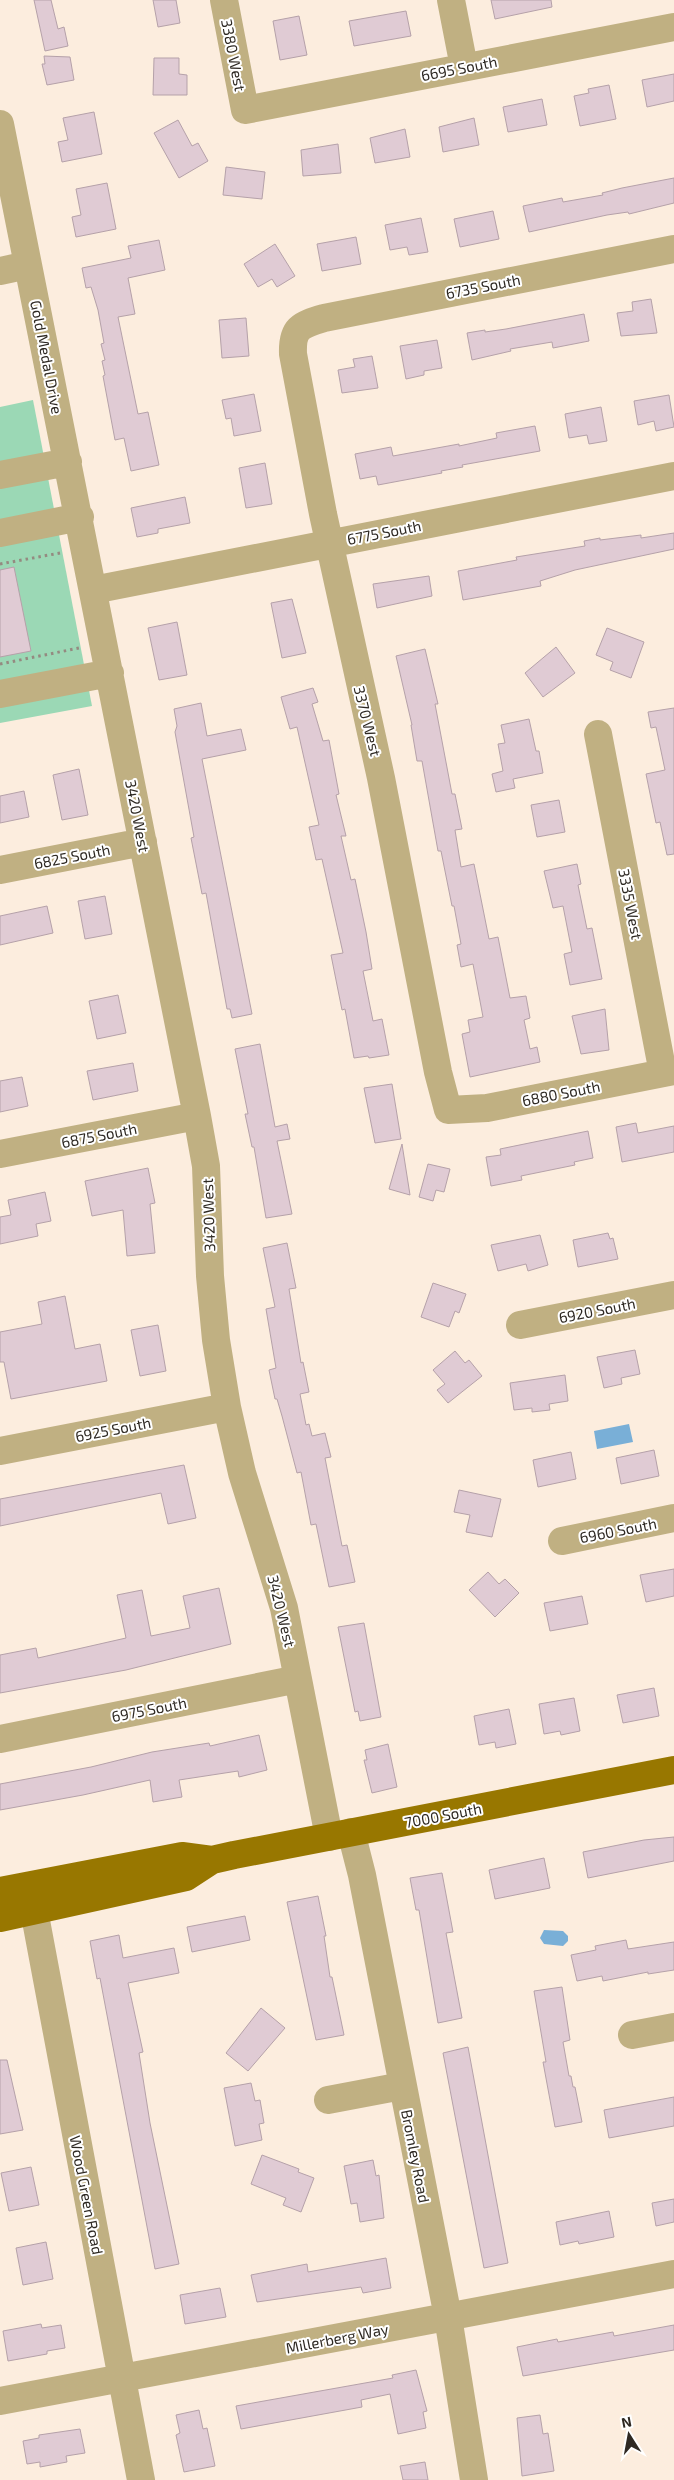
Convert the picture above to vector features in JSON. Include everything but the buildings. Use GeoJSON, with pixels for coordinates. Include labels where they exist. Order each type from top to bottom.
{"type":"FeatureCollection","features":[{"type":"Feature","properties":{"kind":"main road","name":"7000 South"},"geometry":{"type":"LineString","coordinates":[[0,1891],[182,1856],[212,1860],[674,1770]]}},
{"type":"Feature","properties":{"kind":"main road","name":"7000 South"},"geometry":{"type":"LineString","coordinates":[[0,1918],[186,1877],[212,1860]]}},
{"type":"Feature","properties":{"kind":"street","name":"3380 West"},"geometry":{"type":"LineString","coordinates":[[224,0],[244,110]]}},
{"type":"Feature","properties":{"kind":"street"},"geometry":{"type":"LineString","coordinates":[[451,0],[464,67]]}},
{"type":"Feature","properties":{"kind":"street","name":"6695 South"},"geometry":{"type":"LineString","coordinates":[[244,110],[674,26]]}},
{"type":"Feature","properties":{"kind":"street","name":"Gold Medal Drive"},"geometry":{"type":"LineString","coordinates":[[0,124],[80,517],[93,590]]}},
{"type":"Feature","properties":{"kind":"street","name":"6735 South"},"geometry":{"type":"LineString","coordinates":[[296,331],[308,323],[324,318],[674,249]]}},
{"type":"Feature","properties":{"kind":"street"},"geometry":{"type":"LineString","coordinates":[[0,271],[28,265]]}},
{"type":"Feature","properties":{"kind":"street","name":"3370 West"},"geometry":{"type":"LineString","coordinates":[[296,331],[293,341],[293,354],[358,678],[382,778],[436,1062],[448,1110]]}},
{"type":"Feature","properties":{"kind":"street"},"geometry":{"type":"LineString","coordinates":[[0,475],[68,462]]}},
{"type":"Feature","properties":{"kind":"street","name":"6775 South"},"geometry":{"type":"LineString","coordinates":[[93,590],[674,476]]}},
{"type":"Feature","properties":{"kind":"street"},"geometry":{"type":"LineString","coordinates":[[0,533],[80,517]]}},
{"type":"Feature","properties":{"kind":"street","name":"3420 West"},"geometry":{"type":"LineString","coordinates":[[93,590],[206,1166],[210,1276],[216,1340],[227,1407],[242,1473],[284,1608],[298,1679],[340,1834]]}},
{"type":"Feature","properties":{"kind":"street"},"geometry":{"type":"LineString","coordinates":[[0,694],[110,673]]}},
{"type":"Feature","properties":{"kind":"street","name":"3335 West"},"geometry":{"type":"LineString","coordinates":[[598,734],[669,1072]]}},
{"type":"Feature","properties":{"kind":"street","name":"6825 South"},"geometry":{"type":"LineString","coordinates":[[0,870],[143,842]]}},
{"type":"Feature","properties":{"kind":"street","name":"6880 South"},"geometry":{"type":"LineString","coordinates":[[448,1110],[487,1108],[669,1072]]}},
{"type":"Feature","properties":{"kind":"street","name":"6875 South"},"geometry":{"type":"LineString","coordinates":[[0,1154],[197,1116]]}},
{"type":"Feature","properties":{"kind":"street","name":"6920 South"},"geometry":{"type":"LineString","coordinates":[[520,1325],[674,1295]]}},
{"type":"Feature","properties":{"kind":"street","name":"6925 South"},"geometry":{"type":"LineString","coordinates":[[0,1451],[227,1407]]}},
{"type":"Feature","properties":{"kind":"street","name":"6960 South"},"geometry":{"type":"LineString","coordinates":[[562,1541],[674,1518]]}},
{"type":"Feature","properties":{"kind":"street","name":"6975 South"},"geometry":{"type":"LineString","coordinates":[[0,1739],[298,1679]]}},
{"type":"Feature","properties":{"kind":"street","name":"Bromley Road"},"geometry":{"type":"LineString","coordinates":[[340,1834],[364,1884],[448,2317],[474,2480]]}},
{"type":"Feature","properties":{"kind":"street","name":"Wood Green Road"},"geometry":{"type":"LineString","coordinates":[[34,1910],[141,2480]]}},
{"type":"Feature","properties":{"kind":"street"},"geometry":{"type":"LineString","coordinates":[[632,2035],[674,2027]]}},
{"type":"Feature","properties":{"kind":"street"},"geometry":{"type":"LineString","coordinates":[[328,2100],[402,2086]]}},
{"type":"Feature","properties":{"kind":"street","name":"Millerberg Way"},"geometry":{"type":"LineString","coordinates":[[0,2401],[674,2274]]}},
{"type":"Feature","properties":{"kind":"path"},"geometry":{"type":"LineString","coordinates":[[0,564],[60,553]]}},
{"type":"Feature","properties":{"kind":"path"},"geometry":{"type":"LineString","coordinates":[[0,664],[79,648]]}},
{"type":"Feature","properties":{"kind":"green space"},"geometry":{"type":"Polygon","coordinates":[[[33,400],[92,706],[0,723],[0,407],[33,400]]]}},
{"type":"Feature","properties":{"kind":"water"},"geometry":{"type":"Polygon","coordinates":[[[629,1424],[633,1442],[597,1449],[594,1431],[629,1424]]]}},
{"type":"Feature","properties":{"kind":"water"},"geometry":{"type":"Polygon","coordinates":[[[544,1930],[563,1931],[568,1936],[568,1941],[563,1946],[544,1944],[540,1938],[544,1930]]]}}]}
